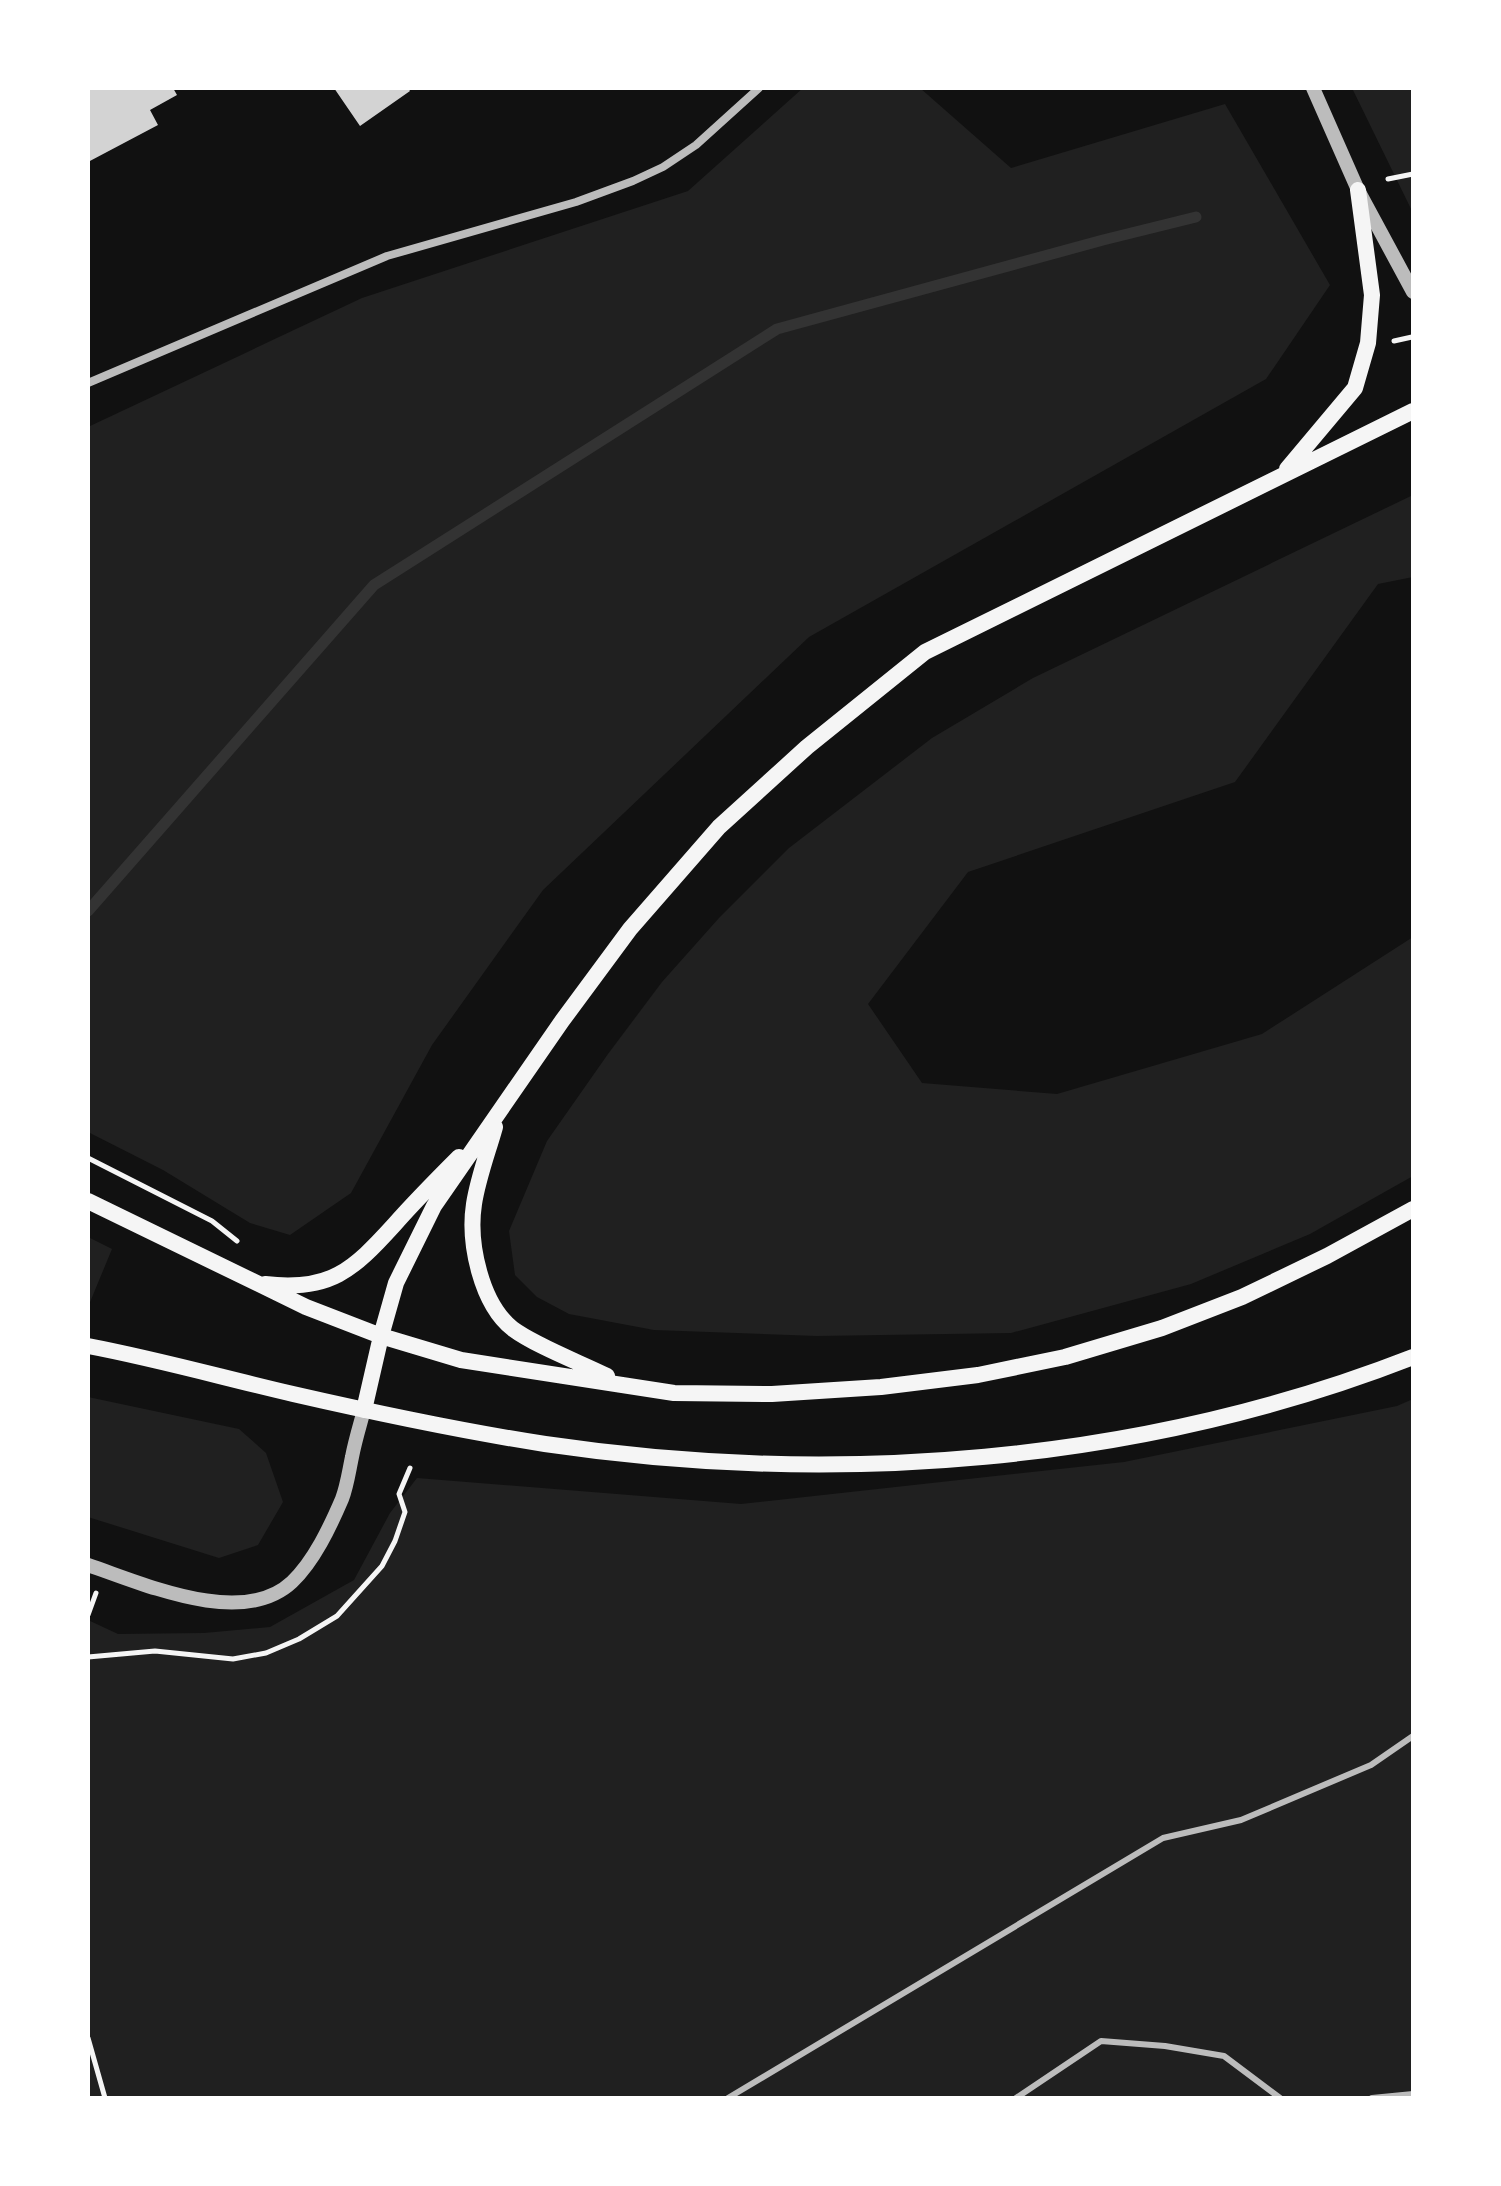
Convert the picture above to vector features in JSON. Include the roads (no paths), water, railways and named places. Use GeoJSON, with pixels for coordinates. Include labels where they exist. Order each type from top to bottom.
{"type":"FeatureCollection","features":[{"type":"Feature","properties":{"kind":"main road"},"geometry":{"type":"LineString","coordinates":[[1284,473],[1355,388],[1368,343],[1372,295],[1358,190]]}},
{"type":"Feature","properties":{"kind":"main road"},"geometry":{"type":"LineString","coordinates":[[364,1410],[396,1283],[434,1206],[630,929],[719,827],[807,747],[925,652],[1413,411]]}},
{"type":"Feature","properties":{"kind":"main road"},"geometry":{"type":"LineString","coordinates":[[253,1283],[284,1287],[309,1285],[347,1271],[370,1252],[499,1115]]}},
{"type":"Feature","properties":{"kind":"main road"},"geometry":{"type":"LineString","coordinates":[[499,1115],[473,1205],[474,1243],[480,1277],[495,1308],[513,1328],[623,1384]]}},
{"type":"Feature","properties":{"kind":"main road"},"geometry":{"type":"LineString","coordinates":[[88,1201],[253,1283],[381,1336],[461,1360],[674,1393],[772,1394],[978,1375],[1065,1357],[1162,1328],[1242,1297],[1327,1256],[1413,1209]]}},
{"type":"Feature","properties":{"kind":"main road"},"geometry":{"type":"LineString","coordinates":[[88,1346],[364,1410],[546,1444],[724,1460],[903,1462],[994,1457],[1073,1448],[1288,1399],[1413,1357]]}},
{"type":"Feature","properties":{"kind":"street"},"geometry":{"type":"LineString","coordinates":[[88,383],[387,256],[576,202],[633,181],[663,167],[696,145],[759,88]]}},
{"type":"Feature","properties":{"kind":"street"},"geometry":{"type":"LineString","coordinates":[[1313,88],[1358,190],[1413,292]]}},
{"type":"Feature","properties":{"kind":"street"},"geometry":{"type":"LineString","coordinates":[[88,1565],[193,1599],[222,1603],[248,1602],[276,1593],[292,1583],[308,1562],[343,1496],[364,1410]]}},
{"type":"Feature","properties":{"kind":"lane"},"geometry":{"type":"LineString","coordinates":[[728,2098],[1163,1838],[1241,1820],[1371,1765],[1413,1736]]}},
{"type":"Feature","properties":{"kind":"lane"},"geometry":{"type":"LineString","coordinates":[[1016,2098],[1101,2041],[1165,2046],[1224,2056],[1280,2098]]}},
{"type":"Feature","properties":{"kind":"lane"},"geometry":{"type":"LineString","coordinates":[[1372,2098],[1413,2094]]}},
{"type":"Feature","properties":{"kind":"waterway"},"geometry":{"type":"LineString","coordinates":[[88,911],[374,585],[777,329],[1196,217]]}}]}
